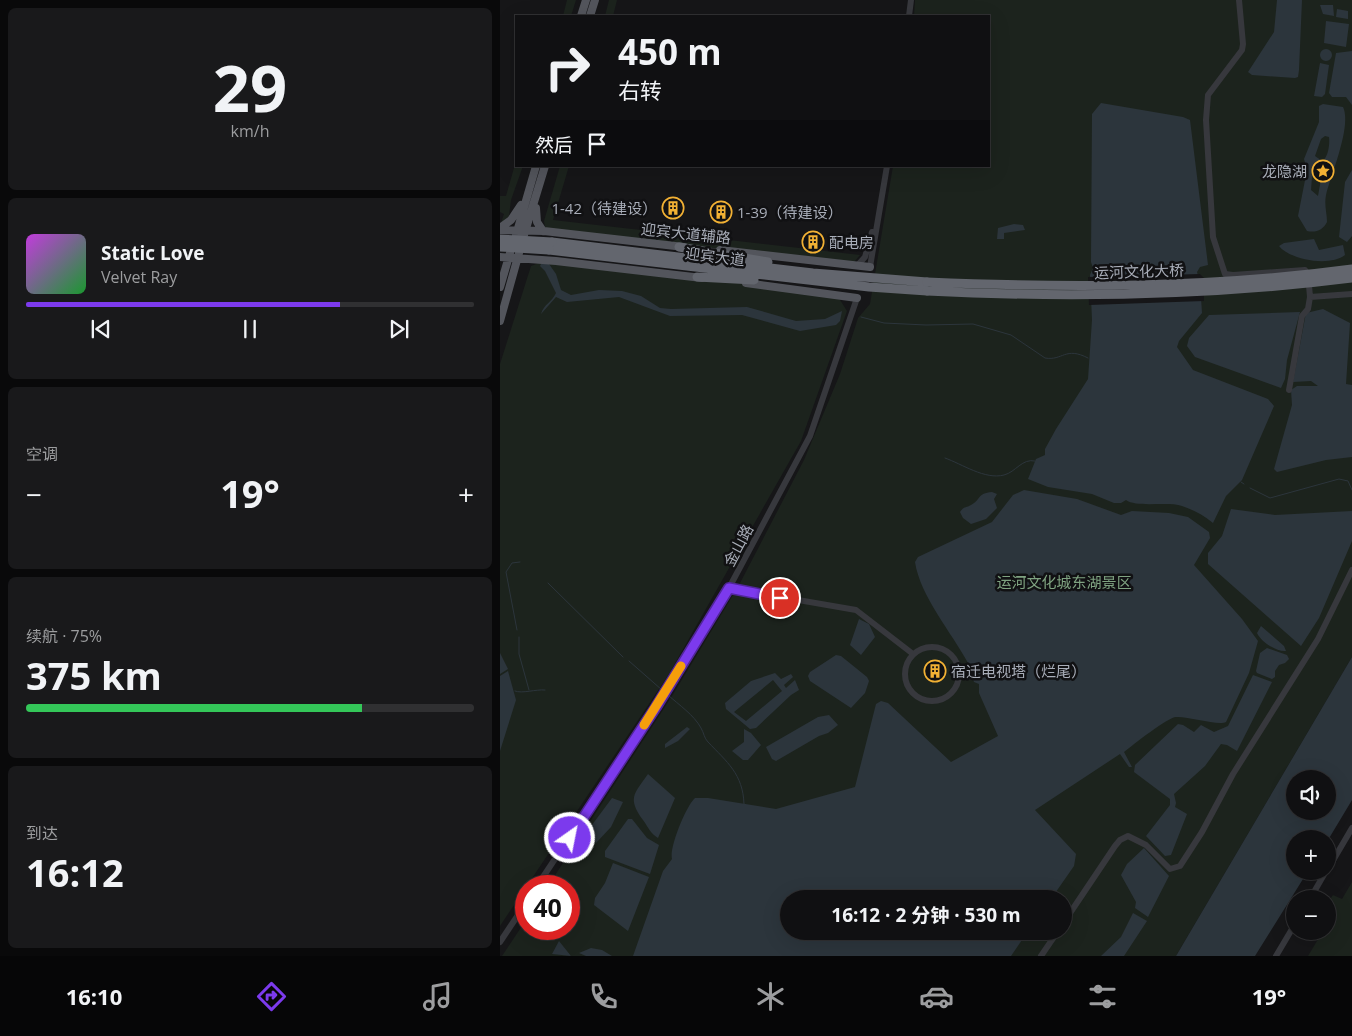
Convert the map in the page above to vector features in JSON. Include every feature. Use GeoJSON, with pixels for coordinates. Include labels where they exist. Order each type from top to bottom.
{"type":"FeatureCollection","features":[{"type":"Feature","properties":{"kind":"highway","name":"迎宾大道"},"geometry":{"type":"LineString","coordinates":[[500,239],[552,242],[897,289],[927,287]]}},
{"type":"Feature","properties":{"kind":"highway","name":"迎宾大道"},"geometry":{"type":"LineString","coordinates":[[500,247],[892,280],[927,287]]}},
{"type":"Feature","properties":{"kind":"highway"},"geometry":{"type":"LineString","coordinates":[[679,247],[892,280]]}},
{"type":"Feature","properties":{"kind":"highway","name":"运河文化大桥"},"geometry":{"type":"LineString","coordinates":[[927,287],[1130,286],[1228,281],[1352,269]]}},
{"type":"Feature","properties":{"kind":"highway"},"geometry":{"type":"LineString","coordinates":[[697,277],[778,281],[864,290],[897,289]]}},
{"type":"Feature","properties":{"kind":"highway","name":"运河文化大桥"},"geometry":{"type":"LineString","coordinates":[[927,287],[1024,296],[1161,294],[1298,285],[1352,278]]}},
{"type":"Feature","properties":{"kind":"main road"},"geometry":{"type":"LineString","coordinates":[[581,15],[586,0]]}},
{"type":"Feature","properties":{"kind":"main road"},"geometry":{"type":"LineString","coordinates":[[590,15],[595,0]]}},
{"type":"Feature","properties":{"kind":"main road"},"geometry":{"type":"LineString","coordinates":[[500,321],[526,230],[536,167]]}},
{"type":"Feature","properties":{"kind":"main road"},"geometry":{"type":"LineString","coordinates":[[500,288],[517,230],[544,167]]}},
{"type":"Feature","properties":{"kind":"main road"},"geometry":{"type":"LineString","coordinates":[[500,229],[512,220],[534,188]]}},
{"type":"Feature","properties":{"kind":"main road"},"geometry":{"type":"LineString","coordinates":[[534,188],[535,214],[544,231]]}},
{"type":"Feature","properties":{"kind":"main road","name":"迎宾大道辅路"},"geometry":{"type":"LineString","coordinates":[[500,229],[544,231],[870,267]]}},
{"type":"Feature","properties":{"kind":"main road"},"geometry":{"type":"LineString","coordinates":[[500,257],[697,277],[858,298]]}},
{"type":"Feature","properties":{"kind":"street"},"geometry":{"type":"LineString","coordinates":[[909,15],[911,0]]}},
{"type":"Feature","properties":{"kind":"street"},"geometry":{"type":"LineString","coordinates":[[1239,0],[1244,44],[1242,50],[1208,95],[1207,103],[1206,120],[1213,237],[1225,274],[1305,270],[1308,274],[1310,297],[1308,310],[1302,316],[1289,390]]}},
{"type":"Feature","properties":{"kind":"street"},"geometry":{"type":"LineString","coordinates":[[870,267],[887,167]]}},
{"type":"Feature","properties":{"kind":"street"},"geometry":{"type":"LineString","coordinates":[[857,266],[865,257],[881,197]]}},
{"type":"Feature","properties":{"kind":"street"},"geometry":{"type":"LineString","coordinates":[[1310,297],[1352,294]]}},
{"type":"Feature","properties":{"kind":"street","name":"金山路"},"geometry":{"type":"LineString","coordinates":[[544,875],[656,707],[729,588],[810,436],[858,298]]}},
{"type":"Feature","properties":{"kind":"street"},"geometry":{"type":"LineString","coordinates":[[1072,910],[1115,846],[1128,836],[1146,845],[1170,869],[1180,866],[1202,832],[1233,774],[1318,639],[1352,570]]}},
{"type":"Feature","properties":{"kind":"street"},"geometry":{"type":"LineString","coordinates":[[729,588],[856,610],[913,654]]}},
{"type":"Feature","properties":{"kind":"street"},"geometry":{"type":"LineString","coordinates":[[928,647],[944,650],[950,655],[955,661],[958,677],[952,692],[937,700],[920,698],[913,693],[905,678],[905,670],[913,654],[928,647]]}},
{"type":"Feature","properties":{"kind":"street"},"geometry":{"type":"LineString","coordinates":[[1336,855],[1352,828]]}},
{"type":"Feature","properties":{"kind":"street"},"geometry":{"type":"LineString","coordinates":[[500,942],[515,920]]}},
{"type":"Feature","properties":{"kind":"street"},"geometry":{"type":"LineString","coordinates":[[1276,956],[1286,939]]}},
{"type":"Feature","properties":{"kind":"street"},"geometry":{"type":"LineString","coordinates":[[1042,956],[1052,940]]}},
{"type":"Feature","properties":{"kind":"green space"},"geometry":{"type":"Polygon","coordinates":[[[567,0],[576,0],[571,15],[563,15],[567,0]]]}},
{"type":"Feature","properties":{"kind":"green space"},"geometry":{"type":"Polygon","coordinates":[[[609,0],[617,0],[613,15],[605,15],[609,0]]]}},
{"type":"Feature","properties":{"kind":"green space","name":"运河文化城东湖景区"},"geometry":{"type":"Polygon","coordinates":[[[915,0],[1352,0],[1352,657],[1176,956],[502,956],[515,936],[515,940],[580,940],[580,875],[555,875],[672,696],[739,585],[804,460],[840,374],[858,318],[870,304],[893,167],[990,167],[990,15],[914,15],[915,0]]]}},
{"type":"Feature","properties":{"kind":"green space"},"geometry":{"type":"Polygon","coordinates":[[[515,164],[515,167],[523,167],[511,200],[509,216],[500,226],[504,214],[500,212],[500,196],[506,196],[515,164]]]}},
{"type":"Feature","properties":{"kind":"green space"},"geometry":{"type":"Polygon","coordinates":[[[560,167],[569,167],[553,220],[860,255],[850,267],[845,268],[550,229],[545,227],[544,221],[560,167]]]}},
{"type":"Feature","properties":{"kind":"green space"},"geometry":{"type":"Polygon","coordinates":[[[552,258],[835,292],[847,311],[801,441],[669,674],[534,875],[515,875],[515,904],[500,926],[500,364],[531,266],[552,258]]]}},
{"type":"Feature","properties":{"kind":"green space"},"geometry":{"type":"Polygon","coordinates":[[[1352,882],[1352,956],[1308,956],[1318,940],[1336,940],[1336,896],[1342,899],[1352,882]]]}},
{"type":"Feature","properties":{"kind":"shaded area"},"geometry":{"type":"Polygon","coordinates":[[[1277,0],[1302,0],[1299,70],[1298,77],[1295,78],[1252,75],[1248,72],[1274,32],[1277,0]]]}},
{"type":"Feature","properties":{"kind":"shaded area"},"geometry":{"type":"Polygon","coordinates":[[[1320,5],[1333,5],[1334,16],[1323,14],[1320,5]]]}},
{"type":"Feature","properties":{"kind":"shaded area"},"geometry":{"type":"Polygon","coordinates":[[[1337,9],[1348,11],[1348,19],[1336,17],[1337,9]]]}},
{"type":"Feature","properties":{"kind":"shaded area"},"geometry":{"type":"Polygon","coordinates":[[[1326,21],[1349,24],[1346,47],[1324,43],[1326,21]]]}},
{"type":"Feature","properties":{"kind":"shaded area"},"geometry":{"type":"Polygon","coordinates":[[[1324,49],[1328,49],[1332,55],[1328,61],[1324,61],[1320,57],[1320,53],[1324,49]]]}},
{"type":"Feature","properties":{"kind":"shaded area"},"geometry":{"type":"Polygon","coordinates":[[[1352,51],[1352,105],[1346,97],[1332,97],[1329,93],[1336,53],[1352,51]]]}},
{"type":"Feature","properties":{"kind":"shaded area"},"geometry":{"type":"Polygon","coordinates":[[[1320,63],[1329,65],[1325,94],[1322,97],[1314,96],[1320,63]]]}},
{"type":"Feature","properties":{"kind":"shaded area"},"geometry":{"type":"Polygon","coordinates":[[[1101,103],[1183,117],[1190,120],[1208,265],[1200,267],[1197,272],[1200,283],[1202,313],[1179,341],[1177,347],[1193,370],[1268,399],[1274,406],[1242,480],[1226,496],[1213,523],[1191,509],[1182,506],[1137,504],[1126,500],[1121,503],[1114,503],[1092,494],[1048,487],[1028,479],[1036,459],[1045,455],[1045,449],[1056,429],[1088,379],[1092,320],[1090,275],[1093,268],[1091,262],[1092,114],[1101,103]]]}},
{"type":"Feature","properties":{"kind":"shaded area"},"geometry":{"type":"Polygon","coordinates":[[[1323,104],[1343,107],[1345,126],[1340,150],[1326,195],[1327,222],[1321,229],[1310,232],[1307,231],[1298,216],[1307,170],[1304,159],[1319,122],[1319,106],[1323,104]],[[1325,136],[1321,139],[1315,156],[1322,161],[1326,157],[1329,147],[1329,137],[1325,136]],[[1317,174],[1312,177],[1311,190],[1318,196],[1321,179],[1317,174]]]}},
{"type":"Feature","properties":{"kind":"shaded area"},"geometry":{"type":"Polygon","coordinates":[[[1352,170],[1352,236],[1347,242],[1339,237],[1345,182],[1352,170]]]}},
{"type":"Feature","properties":{"kind":"shaded area"},"geometry":{"type":"Polygon","coordinates":[[[1014,224],[1023,225],[1025,230],[1004,233],[1004,239],[997,239],[998,228],[1014,224]]]}},
{"type":"Feature","properties":{"kind":"shaded area"},"geometry":{"type":"Polygon","coordinates":[[[1314,239],[1319,250],[1343,245],[1345,255],[1330,261],[1310,260],[1292,255],[1279,246],[1284,243],[1314,239]]]}},
{"type":"Feature","properties":{"kind":"shaded area"},"geometry":{"type":"Polygon","coordinates":[[[541,264],[549,264],[556,274],[561,290],[571,295],[599,290],[622,291],[641,296],[660,308],[747,307],[796,321],[825,319],[842,311],[840,321],[836,325],[800,331],[742,315],[670,316],[619,297],[567,302],[556,297],[541,314],[556,293],[545,271],[540,266],[541,264]]]}},
{"type":"Feature","properties":{"kind":"shaded area"},"geometry":{"type":"Polygon","coordinates":[[[1323,309],[1350,323],[1346,384],[1352,385],[1352,457],[1326,460],[1277,472],[1274,469],[1292,405],[1291,390],[1297,386],[1318,386],[1311,381],[1293,382],[1306,313],[1323,309]]]}},
{"type":"Feature","properties":{"kind":"shaded area"},"geometry":{"type":"Polygon","coordinates":[[[1300,312],[1287,360],[1285,379],[1281,388],[1195,357],[1187,346],[1189,338],[1209,315],[1300,312]]]}},
{"type":"Feature","properties":{"kind":"shaded area"},"geometry":{"type":"Polygon","coordinates":[[[1024,490],[1077,499],[1121,515],[1132,511],[1169,513],[1188,517],[1209,532],[1210,538],[1194,565],[1242,619],[1258,641],[1249,673],[1226,722],[1216,723],[1181,717],[1172,718],[1124,752],[1132,767],[1129,767],[1120,754],[1035,810],[1076,854],[1074,866],[1057,890],[780,890],[780,940],[1022,940],[1011,956],[633,956],[663,871],[672,859],[673,846],[679,827],[687,809],[695,798],[708,798],[776,809],[855,787],[876,704],[881,701],[888,703],[951,762],[998,736],[979,693],[979,684],[974,682],[968,663],[923,588],[915,562],[918,557],[992,522],[1013,495],[1024,490]]]}},
{"type":"Feature","properties":{"kind":"shaded area"},"geometry":{"type":"Polygon","coordinates":[[[992,492],[997,494],[994,499],[997,508],[986,519],[971,524],[963,518],[960,512],[963,509],[974,503],[981,495],[992,492]]]}},
{"type":"Feature","properties":{"kind":"shaded area"},"geometry":{"type":"Polygon","coordinates":[[[1231,509],[1275,515],[1352,511],[1352,541],[1319,618],[1301,646],[1208,564],[1208,553],[1222,536],[1231,509]]]}},
{"type":"Feature","properties":{"kind":"shaded area"},"geometry":{"type":"Polygon","coordinates":[[[859,619],[869,624],[875,637],[861,655],[850,645],[859,619]]]}},
{"type":"Feature","properties":{"kind":"shaded area"},"geometry":{"type":"Polygon","coordinates":[[[1261,626],[1284,646],[1286,651],[1274,648],[1262,640],[1257,633],[1261,626]]]}},
{"type":"Feature","properties":{"kind":"shaded area"},"geometry":{"type":"Polygon","coordinates":[[[1267,648],[1287,655],[1289,659],[1279,665],[1275,671],[1275,677],[1272,679],[1256,671],[1260,653],[1267,648]]]}},
{"type":"Feature","properties":{"kind":"shaded area"},"geometry":{"type":"Polygon","coordinates":[[[500,653],[508,669],[500,674],[500,653]]]}},
{"type":"Feature","properties":{"kind":"shaded area"},"geometry":{"type":"Polygon","coordinates":[[[836,655],[841,656],[867,677],[869,681],[865,693],[851,708],[810,681],[808,676],[810,672],[836,655]]]}},
{"type":"Feature","properties":{"kind":"shaded area"},"geometry":{"type":"Polygon","coordinates":[[[1352,657],[1352,800],[1334,830],[1286,830],[1286,880],[1302,880],[1296,890],[1286,890],[1286,906],[1255,956],[1176,956],[1352,657]]]}},
{"type":"Feature","properties":{"kind":"shaded area"},"geometry":{"type":"Polygon","coordinates":[[[508,671],[516,700],[500,751],[500,676],[508,671]]]}},
{"type":"Feature","properties":{"kind":"shaded area"},"geometry":{"type":"Polygon","coordinates":[[[775,673],[781,679],[791,674],[793,677],[784,685],[786,688],[795,680],[799,690],[791,695],[756,728],[750,729],[726,709],[725,703],[751,681],[775,673]],[[773,680],[734,712],[746,721],[782,691],[773,680]]]}},
{"type":"Feature","properties":{"kind":"shaded area"},"geometry":{"type":"Polygon","coordinates":[[[1253,675],[1272,682],[1237,751],[1221,744],[1205,766],[1174,794],[1175,807],[1187,814],[1171,855],[1165,856],[1146,836],[1170,805],[1170,799],[1134,772],[1135,765],[1178,724],[1194,732],[1201,725],[1214,732],[1228,726],[1253,675]]]}},
{"type":"Feature","properties":{"kind":"shaded area"},"geometry":{"type":"Polygon","coordinates":[[[829,715],[838,725],[828,733],[819,736],[776,761],[772,759],[766,747],[818,717],[829,715]]]}},
{"type":"Feature","properties":{"kind":"shaded area"},"geometry":{"type":"Polygon","coordinates":[[[687,727],[690,729],[678,741],[665,748],[665,744],[687,727]]]}},
{"type":"Feature","properties":{"kind":"shaded area"},"geometry":{"type":"Polygon","coordinates":[[[744,729],[751,733],[761,745],[748,760],[743,760],[732,751],[744,742],[744,729]]]}},
{"type":"Feature","properties":{"kind":"shaded area"},"geometry":{"type":"Polygon","coordinates":[[[648,774],[675,798],[658,838],[651,832],[638,813],[634,801],[636,792],[648,774]]]}},
{"type":"Feature","properties":{"kind":"shaded area"},"geometry":{"type":"Polygon","coordinates":[[[612,798],[623,802],[611,827],[596,843],[592,836],[586,833],[612,798]]]}},
{"type":"Feature","properties":{"kind":"shaded area"},"geometry":{"type":"Polygon","coordinates":[[[628,819],[632,819],[647,838],[659,845],[650,874],[605,857],[605,851],[628,819]]]}},
{"type":"Feature","properties":{"kind":"shaded area"},"geometry":{"type":"Polygon","coordinates":[[[1144,848],[1169,876],[1148,917],[1135,908],[1136,902],[1121,875],[1127,864],[1144,848]]]}},
{"type":"Feature","properties":{"kind":"shaded area"},"geometry":{"type":"Polygon","coordinates":[[[613,863],[649,877],[628,931],[594,905],[595,898],[605,883],[613,863]]]}},
{"type":"Feature","properties":{"kind":"shaded area"},"geometry":{"type":"Polygon","coordinates":[[[1133,913],[1147,921],[1124,956],[1101,956],[1121,937],[1133,913]]]}},
{"type":"Feature","properties":{"kind":"shaded area"},"geometry":{"type":"Polygon","coordinates":[[[559,941],[571,956],[552,954],[559,941]]]}},
{"type":"Feature","properties":{"kind":"shaded area"},"geometry":{"type":"Polygon","coordinates":[[[591,948],[602,950],[612,956],[586,956],[579,953],[591,948]]]}},
{"type":"Feature","properties":{"kind":"pier"},"geometry":{"type":"Polygon","coordinates":[[[1200,274],[1204,278],[1204,301],[1089,305],[1088,277],[1200,274]]]}},
{"type":"Feature","properties":{"kind":"waterway"},"geometry":{"type":"LineString","coordinates":[[861,317],[884,323],[926,325],[973,324],[1011,335],[1045,358],[1056,358],[1074,353],[1088,358]]}},
{"type":"Feature","properties":{"kind":"waterway"},"geometry":{"type":"LineString","coordinates":[[945,458],[974,471],[997,476],[1004,475],[1023,463],[1035,461]]}},
{"type":"Feature","properties":{"kind":"waterway"},"geometry":{"type":"LineString","coordinates":[[1250,488],[1270,498],[1339,479],[1348,481],[1352,490]]}},
{"type":"Feature","properties":{"kind":"waterway"},"geometry":{"type":"LineString","coordinates":[[517,630],[506,572],[512,563],[520,562]]}},
{"type":"Feature","properties":{"kind":"waterway"},"geometry":{"type":"LineString","coordinates":[[548,583],[623,657]]}},
{"type":"Feature","properties":{"kind":"waterway"},"geometry":{"type":"LineString","coordinates":[[519,637],[519,654],[529,690]]}},
{"type":"Feature","properties":{"kind":"waterway"},"geometry":{"type":"LineString","coordinates":[[629,661],[662,690]]}},
{"type":"Feature","properties":{"kind":"waterway"},"geometry":{"type":"LineString","coordinates":[[515,691],[545,690]]}},
{"type":"Feature","properties":{"kind":"waterway"},"geometry":{"type":"LineString","coordinates":[[668,695],[694,719],[707,740],[733,769],[741,784],[744,804]]}},
{"type":"Feature","properties":{"kind":"slow traffic"},"geometry":{"type":"LineString","coordinates":[[644,725],[681,666]]}},
{"type":"Feature","properties":{"kind":"place","name":"龙隐湖"},"geometry":{"type":"Point","coordinates":[1323,171]}},
{"type":"Feature","properties":{"kind":"place","name":"1-42（待建设）"},"geometry":{"type":"Point","coordinates":[673,208]}},
{"type":"Feature","properties":{"kind":"place","name":"1-39（待建设）"},"geometry":{"type":"Point","coordinates":[721,212]}},
{"type":"Feature","properties":{"kind":"place","name":"配电房"},"geometry":{"type":"Point","coordinates":[813,242]}},
{"type":"Feature","properties":{"kind":"place","name":"宿迁电视塔（烂尾）"},"geometry":{"type":"Point","coordinates":[935,671]}},
{"type":"Feature","properties":{"kind":"route"},"geometry":{"type":"LineString","coordinates":[[570,838],[656,707],[729,588],[780,598]]}}]}
